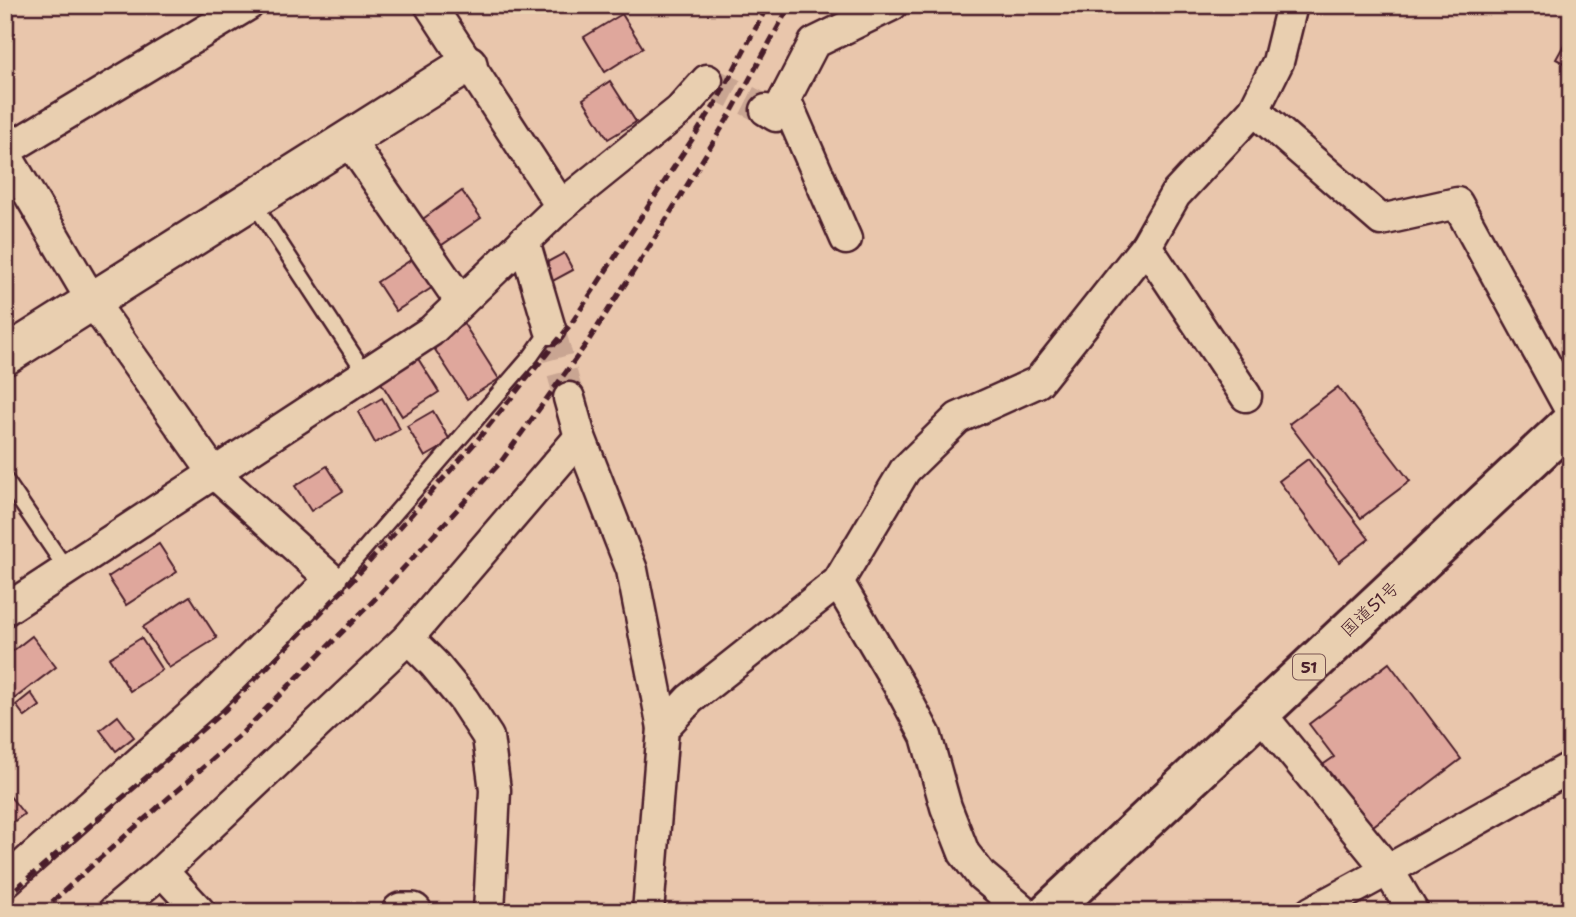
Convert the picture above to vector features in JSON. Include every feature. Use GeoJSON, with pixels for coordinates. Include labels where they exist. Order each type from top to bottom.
{"type":"FeatureCollection","features":[{"type":"Feature","properties":{"kind":"highway","name":"国道51号"},"geometry":{"type":"LineString","coordinates":[[1048,912],[1571,422]]}},
{"type":"Feature","properties":{"kind":"street"},"geometry":{"type":"LineString","coordinates":[[5,882],[211,698],[331,579],[214,473],[92,301],[5,152],[248,5]]}},
{"type":"Feature","properties":{"kind":"street"},"geometry":{"type":"LineString","coordinates":[[430,5],[561,206]]}},
{"type":"Feature","properties":{"kind":"street"},"geometry":{"type":"LineString","coordinates":[[846,239],[775,105],[814,43],[892,5]]}},
{"type":"Feature","properties":{"kind":"street"},"geometry":{"type":"LineString","coordinates":[[663,729],[690,699],[838,582],[905,470],[958,418],[1038,382],[1146,246],[1175,195],[1254,110],[1278,62],[1292,5]]}},
{"type":"Feature","properties":{"kind":"street"},"geometry":{"type":"LineString","coordinates":[[5,356],[468,64]]}},
{"type":"Feature","properties":{"kind":"street"},"geometry":{"type":"LineString","coordinates":[[5,610],[431,331],[561,206],[680,110],[707,80]]}},
{"type":"Feature","properties":{"kind":"street"},"geometry":{"type":"LineString","coordinates":[[1254,110],[1381,220],[1457,203],[1571,411]]}},
{"type":"Feature","properties":{"kind":"street"},"geometry":{"type":"LineString","coordinates":[[348,139],[461,302]]}},
{"type":"Feature","properties":{"kind":"street"},"geometry":{"type":"LineString","coordinates":[[524,241],[550,329]]}},
{"type":"Feature","properties":{"kind":"street"},"geometry":{"type":"LineString","coordinates":[[1146,246],[1246,396]]}},
{"type":"Feature","properties":{"kind":"street"},"geometry":{"type":"LineString","coordinates":[[569,398],[580,437],[632,570],[663,729],[648,912]]}},
{"type":"Feature","properties":{"kind":"street"},"geometry":{"type":"LineString","coordinates":[[113,912],[162,871],[408,639],[580,437]]}},
{"type":"Feature","properties":{"kind":"street"},"geometry":{"type":"LineString","coordinates":[[838,582],[926,736],[946,807],[964,853],[981,875],[1025,912]]}},
{"type":"Feature","properties":{"kind":"street"},"geometry":{"type":"LineString","coordinates":[[408,639],[434,664],[463,699],[488,737],[495,790],[489,912]]}},
{"type":"Feature","properties":{"kind":"street"},"geometry":{"type":"LineString","coordinates":[[1260,713],[1388,870],[1413,912]]}},
{"type":"Feature","properties":{"kind":"street"},"geometry":{"type":"LineString","coordinates":[[1311,912],[1571,767]]}},
{"type":"Feature","properties":{"kind":"street"},"geometry":{"type":"LineString","coordinates":[[162,871],[200,912]]}},
{"type":"Feature","properties":{"kind":"street"},"geometry":{"type":"LineString","coordinates":[[401,912],[414,912]]}},
{"type":"Feature","properties":{"kind":"lane"},"geometry":{"type":"LineString","coordinates":[[252,200],[366,374]]}},
{"type":"Feature","properties":{"kind":"lane"},"geometry":{"type":"LineString","coordinates":[[331,579],[340,577],[531,356],[550,329]]}},
{"type":"Feature","properties":{"kind":"lane"},"geometry":{"type":"LineString","coordinates":[[5,479],[67,570]]}},
{"type":"Feature","properties":{"kind":"building"},"geometry":{"type":"Polygon","coordinates":[[[622,14],[643,48],[605,72],[584,37],[622,14]]]}},
{"type":"Feature","properties":{"kind":"building"},"geometry":{"type":"Polygon","coordinates":[[[1571,32],[1571,67],[1556,59],[1571,32]]]}},
{"type":"Feature","properties":{"kind":"building"},"geometry":{"type":"Polygon","coordinates":[[[610,81],[636,122],[608,139],[583,99],[610,81]]]}},
{"type":"Feature","properties":{"kind":"building"},"geometry":{"type":"Polygon","coordinates":[[[462,191],[481,218],[439,247],[420,221],[462,191]]]}},
{"type":"Feature","properties":{"kind":"building"},"geometry":{"type":"Polygon","coordinates":[[[564,253],[573,270],[551,282],[542,265],[564,253]]]}},
{"type":"Feature","properties":{"kind":"building"},"geometry":{"type":"Polygon","coordinates":[[[414,258],[433,287],[396,311],[377,282],[414,258]]]}},
{"type":"Feature","properties":{"kind":"building"},"geometry":{"type":"Polygon","coordinates":[[[464,324],[499,379],[467,399],[432,345],[464,324]]]}},
{"type":"Feature","properties":{"kind":"building"},"geometry":{"type":"Polygon","coordinates":[[[417,357],[439,392],[402,416],[380,381],[417,357]]]}},
{"type":"Feature","properties":{"kind":"building"},"geometry":{"type":"Polygon","coordinates":[[[1338,387],[1410,481],[1361,518],[1289,424],[1338,387]]]}},
{"type":"Feature","properties":{"kind":"building"},"geometry":{"type":"Polygon","coordinates":[[[382,398],[400,429],[375,443],[358,412],[382,398]]]}},
{"type":"Feature","properties":{"kind":"building"},"geometry":{"type":"Polygon","coordinates":[[[433,411],[451,442],[425,457],[407,426],[433,411]]]}},
{"type":"Feature","properties":{"kind":"building"},"geometry":{"type":"Polygon","coordinates":[[[1308,459],[1369,539],[1339,562],[1279,481],[1308,459]]]}},
{"type":"Feature","properties":{"kind":"building"},"geometry":{"type":"Polygon","coordinates":[[[327,466],[343,491],[311,511],[295,486],[327,466]]]}},
{"type":"Feature","properties":{"kind":"building"},"geometry":{"type":"Polygon","coordinates":[[[159,544],[177,572],[126,605],[108,577],[159,544]]]}},
{"type":"Feature","properties":{"kind":"building"},"geometry":{"type":"Polygon","coordinates":[[[190,596],[217,638],[169,668],[143,627],[190,596]]]}},
{"type":"Feature","properties":{"kind":"building"},"geometry":{"type":"Polygon","coordinates":[[[32,636],[56,667],[14,699],[5,687],[5,657],[32,636]]]}},
{"type":"Feature","properties":{"kind":"building"},"geometry":{"type":"Polygon","coordinates":[[[141,638],[162,670],[130,691],[109,658],[141,638]]]}},
{"type":"Feature","properties":{"kind":"building"},"geometry":{"type":"Polygon","coordinates":[[[1389,663],[1461,759],[1369,829],[1321,766],[1334,757],[1309,724],[1389,663]]]}},
{"type":"Feature","properties":{"kind":"building"},"geometry":{"type":"Polygon","coordinates":[[[31,693],[40,706],[25,717],[16,705],[31,693]]]}},
{"type":"Feature","properties":{"kind":"building"},"geometry":{"type":"Polygon","coordinates":[[[118,716],[134,737],[116,751],[100,730],[118,716]]]}},
{"type":"Feature","properties":{"kind":"building"},"geometry":{"type":"Polygon","coordinates":[[[5,790],[24,814],[5,828],[5,790]]]}},
{"type":"Feature","properties":{"kind":"tunnel"},"geometry":{"type":"LineString","coordinates":[[707,80],[766,110]]}},
{"type":"Feature","properties":{"kind":"tunnel"},"geometry":{"type":"LineString","coordinates":[[550,329],[569,398]]}},
{"type":"Feature","properties":{"kind":"railway"},"geometry":{"type":"LineString","coordinates":[[5,898],[225,710],[354,579],[474,444],[571,324],[716,103],[768,5]]}},
{"type":"Feature","properties":{"kind":"railway"},"geometry":{"type":"LineString","coordinates":[[41,912],[242,733],[374,600],[500,463],[587,343],[653,241],[731,113],[790,5]]}}]}
